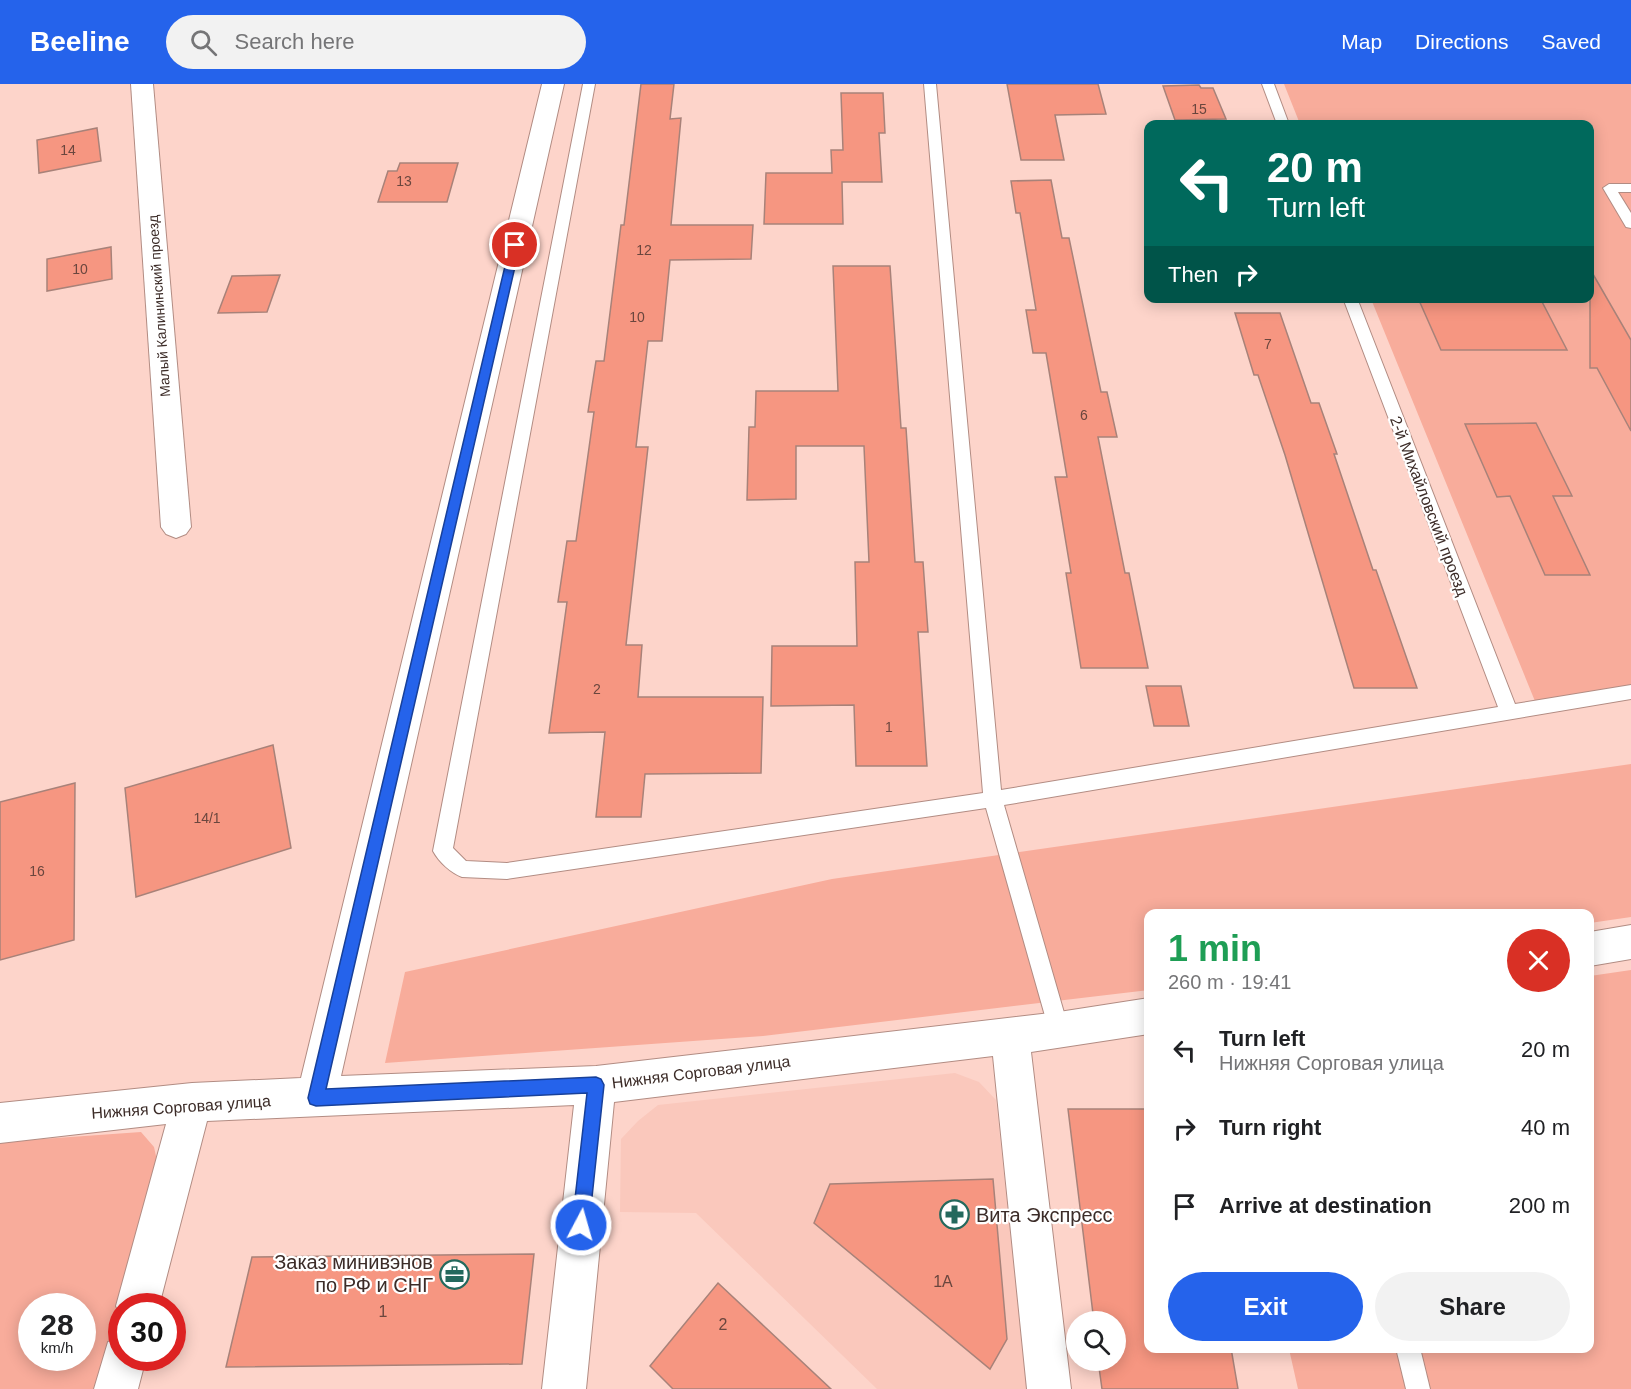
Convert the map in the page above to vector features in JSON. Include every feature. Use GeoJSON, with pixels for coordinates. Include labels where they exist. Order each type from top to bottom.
{"type":"FeatureCollection","features":[{"type":"Feature","properties":{"kind":"street","name":"Малый Калининский проезд"},"geometry":{"type":"LineString","coordinates":[[142,84],[176,527]]}},
{"type":"Feature","properties":{"kind":"street"},"geometry":{"type":"LineString","coordinates":[[316,1098],[553,84]]}},
{"type":"Feature","properties":{"kind":"street"},"geometry":{"type":"LineString","coordinates":[[1594,948],[1631,942]]}},
{"type":"Feature","properties":{"kind":"street","name":"Нижняя Сорговая улица"},"geometry":{"type":"LineString","coordinates":[[0,1124],[192,1102],[596,1085],[1059,1030],[1144,1017]]}},
{"type":"Feature","properties":{"kind":"street"},"geometry":{"type":"LineString","coordinates":[[1010,1035],[1049,1389]]}},
{"type":"Feature","properties":{"kind":"street"},"geometry":{"type":"LineString","coordinates":[[564,1389],[596,1085]]}},
{"type":"Feature","properties":{"kind":"street"},"geometry":{"type":"LineString","coordinates":[[141,1293],[192,1102]]}},
{"type":"Feature","properties":{"kind":"street"},"geometry":{"type":"LineString","coordinates":[[116,1389],[121,1371]]}},
{"type":"Feature","properties":{"kind":"lane"},"geometry":{"type":"LineString","coordinates":[[589,84],[443,850],[462,869],[507,871],[993,799],[1631,692]]}},
{"type":"Feature","properties":{"kind":"lane"},"geometry":{"type":"LineString","coordinates":[[930,84],[993,799],[1059,1030]]}},
{"type":"Feature","properties":{"kind":"lane"},"geometry":{"type":"LineString","coordinates":[[1268,84],[1282,120]]}},
{"type":"Feature","properties":{"kind":"lane"},"geometry":{"type":"LineString","coordinates":[[1631,188],[1609,188],[1631,224]]}},
{"type":"Feature","properties":{"kind":"lane","name":"2-й Михайловский проезд"},"geometry":{"type":"LineString","coordinates":[[1352,303],[1509,713]]}},
{"type":"Feature","properties":{"kind":"lane"},"geometry":{"type":"LineString","coordinates":[[1409,1353],[1418,1389]]}},
{"type":"Feature","properties":{"kind":"shaded area"},"geometry":{"type":"Polygon","coordinates":[[[1284,84],[1631,84],[1631,696],[1539,711],[1373,303],[1594,303],[1594,120],[1298,120],[1284,84]]]}},
{"type":"Feature","properties":{"kind":"shaded area"},"geometry":{"type":"Polygon","coordinates":[[[1631,764],[1631,917],[1594,922],[1594,909],[1144,909],[1144,991],[763,1036],[385,1063],[405,972],[832,879],[1631,764]]]}},
{"type":"Feature","properties":{"kind":"shaded area"},"geometry":{"type":"Polygon","coordinates":[[[1631,970],[1631,1389],[1298,1389],[1290,1353],[1594,1353],[1594,975],[1631,970]]]}},
{"type":"Feature","properties":{"kind":"shaded area"},"geometry":{"type":"Polygon","coordinates":[[[955,1073],[979,1082],[996,1100],[1027,1389],[877,1389],[696,1213],[620,1212],[621,1139],[658,1105],[955,1073]]]}},
{"type":"Feature","properties":{"kind":"shaded area"},"geometry":{"type":"Polygon","coordinates":[[[141,1132],[154,1147],[158,1165],[123,1293],[108,1293],[108,1346],[96,1389],[0,1389],[0,1142],[141,1132]]]}},
{"type":"Feature","properties":{"kind":"building"},"geometry":{"type":"Polygon","coordinates":[[[641,84],[674,84],[670,119],[681,118],[671,225],[753,225],[751,259],[670,260],[662,341],[648,341],[636,447],[648,447],[626,645],[642,645],[638,697],[763,697],[761,773],[645,774],[641,817],[596,817],[605,732],[549,733],[567,602],[558,602],[567,541],[576,541],[594,412],[588,412],[596,361],[604,361],[621,225],[624,225],[641,84]]]}},
{"type":"Feature","properties":{"kind":"building"},"geometry":{"type":"Polygon","coordinates":[[[1007,84],[1098,84],[1106,114],[1055,115],[1064,160],[1021,160],[1007,84]]]}},
{"type":"Feature","properties":{"kind":"building"},"geometry":{"type":"Polygon","coordinates":[[[1199,85],[1201,88],[1213,88],[1226,119],[1175,120],[1163,86],[1199,85]]]}},
{"type":"Feature","properties":{"kind":"building"},"geometry":{"type":"Polygon","coordinates":[[[841,93],[883,93],[885,133],[879,133],[882,182],[842,182],[843,224],[764,224],[766,173],[832,173],[831,150],[843,150],[841,93]]]}},
{"type":"Feature","properties":{"kind":"building"},"geometry":{"type":"Polygon","coordinates":[[[97,128],[101,161],[39,173],[37,140],[97,128]]]}},
{"type":"Feature","properties":{"kind":"building"},"geometry":{"type":"Polygon","coordinates":[[[400,163],[458,163],[447,202],[378,202],[388,171],[397,171],[400,163]]]}},
{"type":"Feature","properties":{"kind":"building"},"geometry":{"type":"Polygon","coordinates":[[[1051,180],[1062,238],[1069,238],[1101,392],[1107,392],[1117,437],[1098,437],[1125,573],[1129,573],[1148,668],[1081,668],[1066,573],[1071,573],[1055,477],[1067,477],[1046,353],[1033,353],[1026,310],[1036,310],[1020,213],[1016,213],[1011,181],[1051,180]]]}},
{"type":"Feature","properties":{"kind":"building"},"geometry":{"type":"Polygon","coordinates":[[[111,247],[112,279],[47,291],[47,259],[111,247]]]}},
{"type":"Feature","properties":{"kind":"building"},"geometry":{"type":"Polygon","coordinates":[[[833,266],[890,266],[901,428],[906,428],[915,562],[923,562],[928,632],[918,632],[927,766],[856,766],[854,705],[771,706],[772,646],[857,646],[855,562],[869,562],[864,446],[796,446],[796,499],[747,500],[749,427],[755,427],[756,391],[838,391],[833,266]]]}},
{"type":"Feature","properties":{"kind":"building"},"geometry":{"type":"Polygon","coordinates":[[[280,275],[267,312],[218,313],[232,276],[280,275]]]}},
{"type":"Feature","properties":{"kind":"building"},"geometry":{"type":"Polygon","coordinates":[[[1594,276],[1631,340],[1631,431],[1597,368],[1590,368],[1590,303],[1594,303],[1594,276]]]}},
{"type":"Feature","properties":{"kind":"building"},"geometry":{"type":"Polygon","coordinates":[[[1420,303],[1543,303],[1567,350],[1441,350],[1420,303]]]}},
{"type":"Feature","properties":{"kind":"building"},"geometry":{"type":"Polygon","coordinates":[[[1235,313],[1280,313],[1311,403],[1319,403],[1373,570],[1376,570],[1417,688],[1354,688],[1285,455],[1258,375],[1254,375],[1235,313]]]}},
{"type":"Feature","properties":{"kind":"building"},"geometry":{"type":"Polygon","coordinates":[[[1536,423],[1572,496],[1553,496],[1590,575],[1545,575],[1510,496],[1497,497],[1465,424],[1536,423]]]}},
{"type":"Feature","properties":{"kind":"building"},"geometry":{"type":"Polygon","coordinates":[[[1146,686],[1181,686],[1189,726],[1154,726],[1146,686]]]}},
{"type":"Feature","properties":{"kind":"building"},"geometry":{"type":"Polygon","coordinates":[[[273,745],[291,848],[136,897],[125,788],[273,745]]]}},
{"type":"Feature","properties":{"kind":"building"},"geometry":{"type":"Polygon","coordinates":[[[75,783],[74,940],[0,960],[0,802],[75,783]]]}},
{"type":"Feature","properties":{"kind":"building"},"geometry":{"type":"Polygon","coordinates":[[[1068,1109],[1144,1109],[1144,1353],[1232,1353],[1238,1389],[1102,1389],[1100,1371],[1126,1371],[1126,1311],[1093,1311],[1068,1109]]]}},
{"type":"Feature","properties":{"kind":"building"},"geometry":{"type":"Polygon","coordinates":[[[993,1179],[1007,1339],[990,1369],[814,1223],[830,1184],[993,1179]]]}},
{"type":"Feature","properties":{"kind":"building"},"geometry":{"type":"Polygon","coordinates":[[[534,1254],[522,1364],[226,1367],[252,1257],[534,1254]]]}},
{"type":"Feature","properties":{"kind":"building"},"geometry":{"type":"Polygon","coordinates":[[[718,1283],[831,1389],[673,1389],[650,1366],[718,1283]]]}},
{"type":"Feature","properties":{"kind":"place","name":"Вита Экспресс"},"geometry":{"type":"Point","coordinates":[955,1215]}},
{"type":"Feature","properties":{"kind":"place","name":"Заказ минивэнов по РФ и СНГ"},"geometry":{"type":"Point","coordinates":[454,1274]}},
{"type":"Feature","properties":{"kind":"route"},"geometry":{"type":"LineString","coordinates":[[515,245],[316,1098],[596,1085],[581,1225]]}}]}
